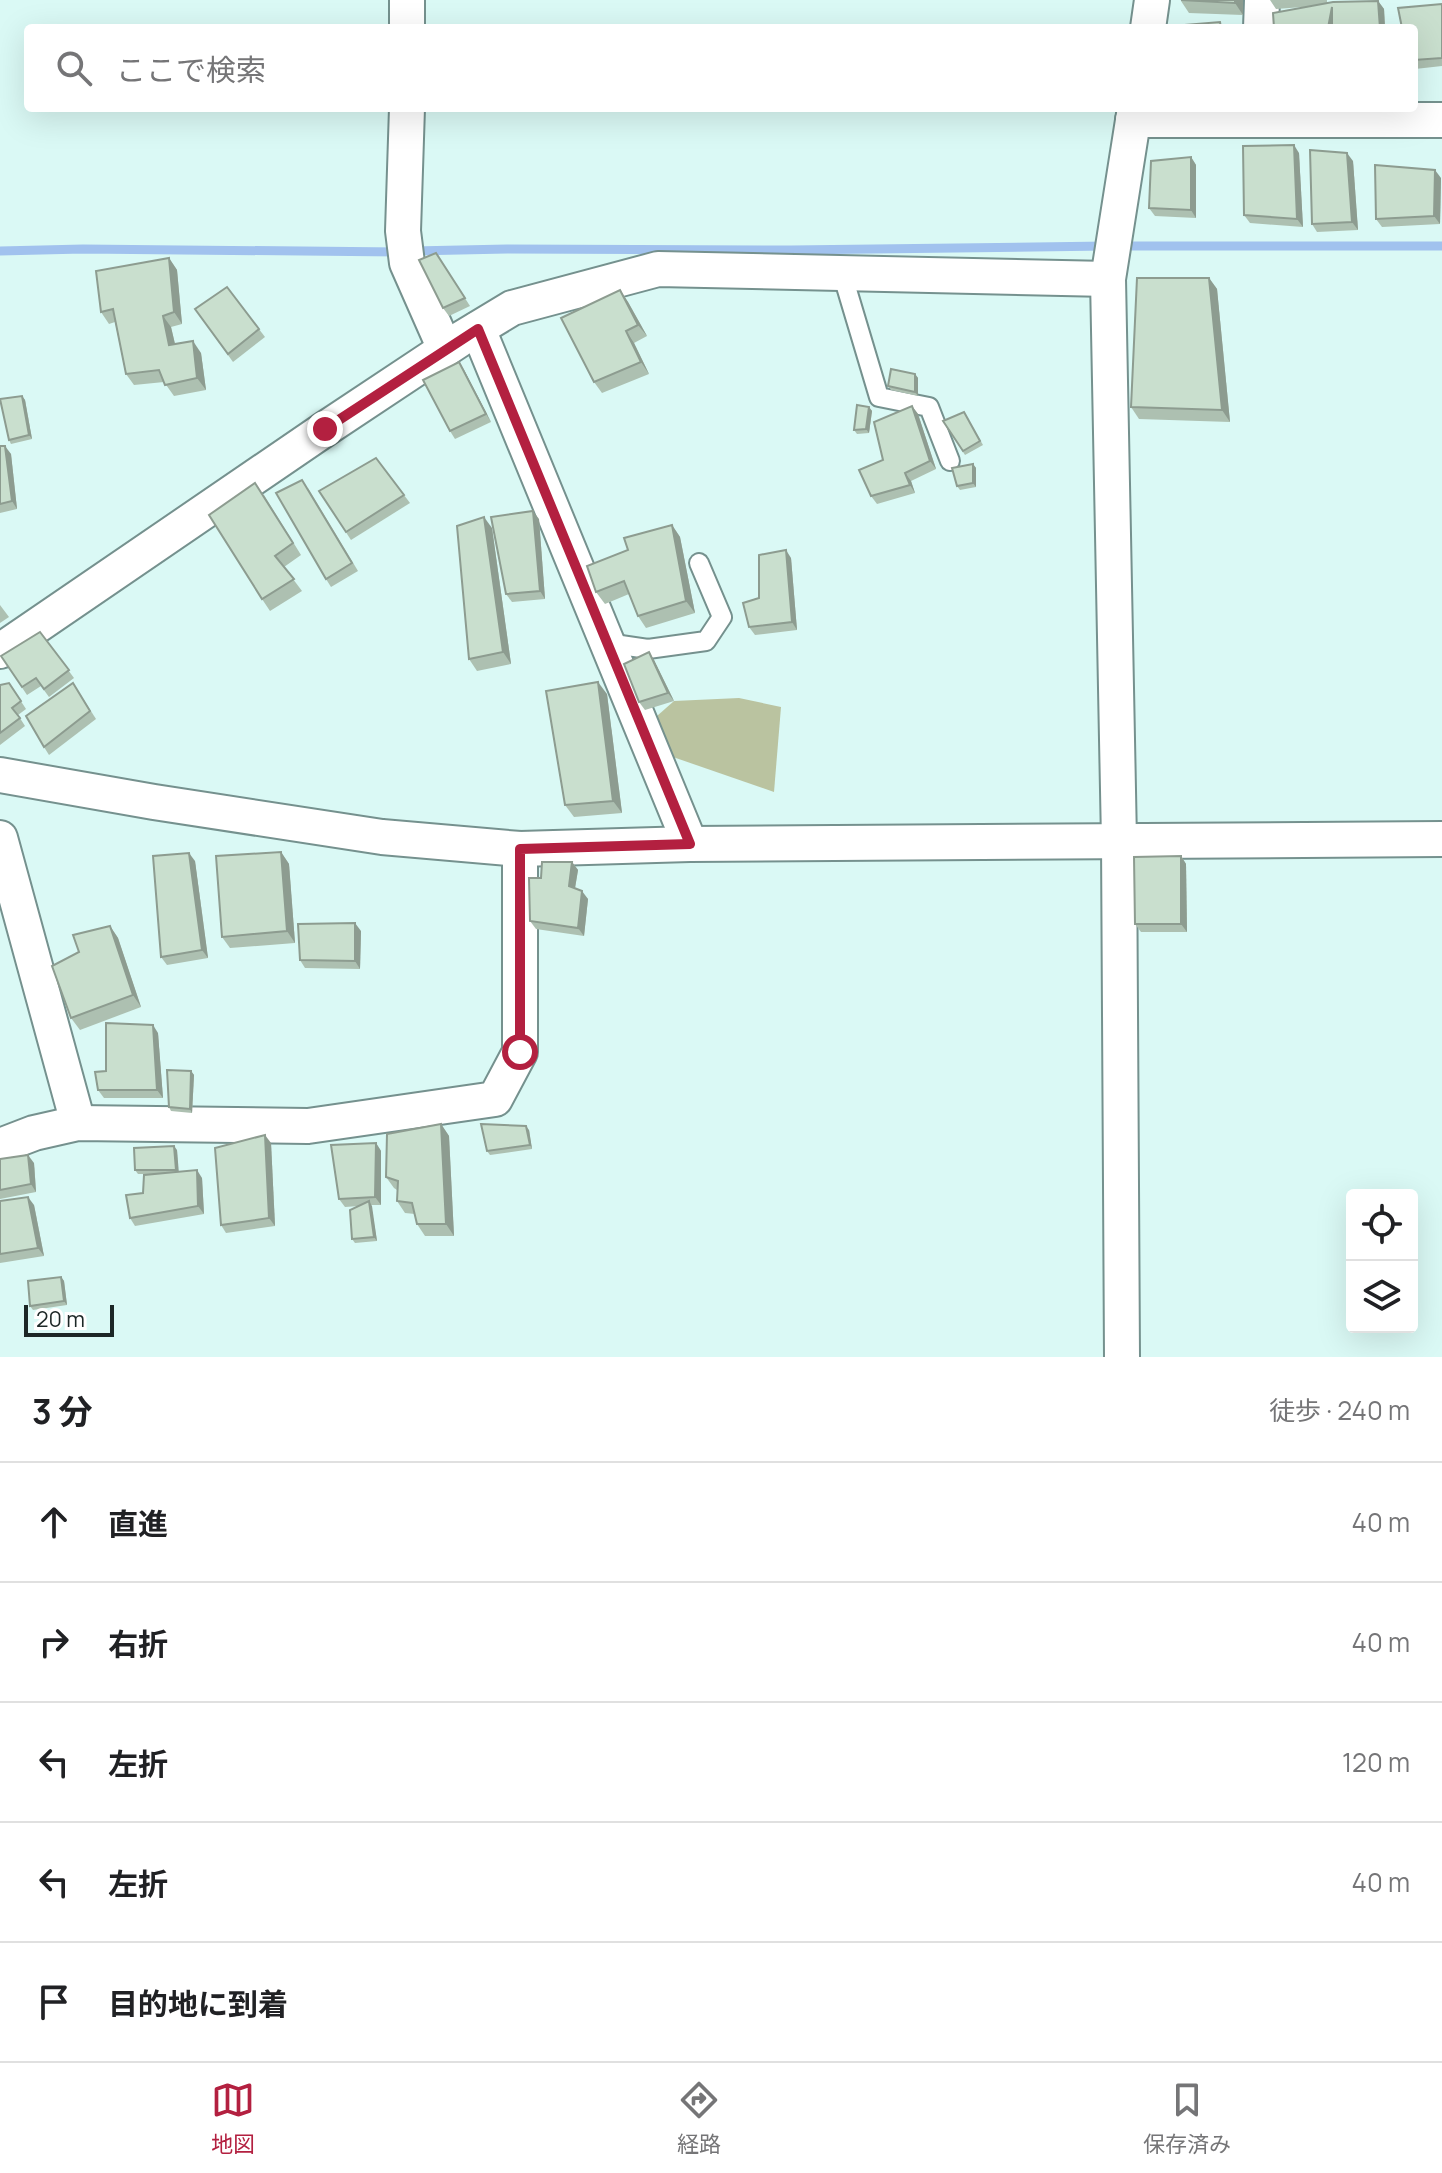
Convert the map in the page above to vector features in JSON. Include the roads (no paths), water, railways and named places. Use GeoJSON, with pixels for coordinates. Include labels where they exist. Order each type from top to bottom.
{"type":"FeatureCollection","features":[{"type":"Feature","properties":{"kind":"street"},"geometry":{"type":"LineString","coordinates":[[407,0],[407,24]]}},
{"type":"Feature","properties":{"kind":"street"},"geometry":{"type":"LineString","coordinates":[[1149,24],[1152,0]]}},
{"type":"Feature","properties":{"kind":"street"},"geometry":{"type":"LineString","coordinates":[[1261,24],[1262,0]]}},
{"type":"Feature","properties":{"kind":"street"},"geometry":{"type":"LineString","coordinates":[[407,112],[403,231],[407,263],[445,349]]}},
{"type":"Feature","properties":{"kind":"street"},"geometry":{"type":"LineString","coordinates":[[1122,1357],[1119,841],[1108,279],[1134,114],[1442,120]]}},
{"type":"Feature","properties":{"kind":"street"},"geometry":{"type":"LineString","coordinates":[[0,651],[325,429],[512,308],[658,269],[1108,279]]}},
{"type":"Feature","properties":{"kind":"street"},"geometry":{"type":"LineString","coordinates":[[478,329],[690,844]]}},
{"type":"Feature","properties":{"kind":"street"},"geometry":{"type":"LineString","coordinates":[[0,775],[382,837],[520,849],[690,844],[1442,839]]}},
{"type":"Feature","properties":{"kind":"street"},"geometry":{"type":"LineString","coordinates":[[0,838],[78,1123]]}},
{"type":"Feature","properties":{"kind":"street"},"geometry":{"type":"LineString","coordinates":[[0,1146],[34,1133],[78,1123],[308,1126],[495,1099],[520,1052],[520,849]]}},
{"type":"Feature","properties":{"kind":"lane"},"geometry":{"type":"LineString","coordinates":[[842,273],[879,397],[929,407],[950,461]]}},
{"type":"Feature","properties":{"kind":"lane"},"geometry":{"type":"LineString","coordinates":[[607,643],[648,649],[706,641],[722,617],[699,563]]}},
{"type":"Feature","properties":{"kind":"waterway"},"geometry":{"type":"LineString","coordinates":[[413,251],[1107,246]]}},
{"type":"Feature","properties":{"kind":"waterway"},"geometry":{"type":"LineString","coordinates":[[1121,246],[1442,246]]}},
{"type":"Feature","properties":{"kind":"waterway"},"geometry":{"type":"LineString","coordinates":[[0,251],[399,252]]}}]}
